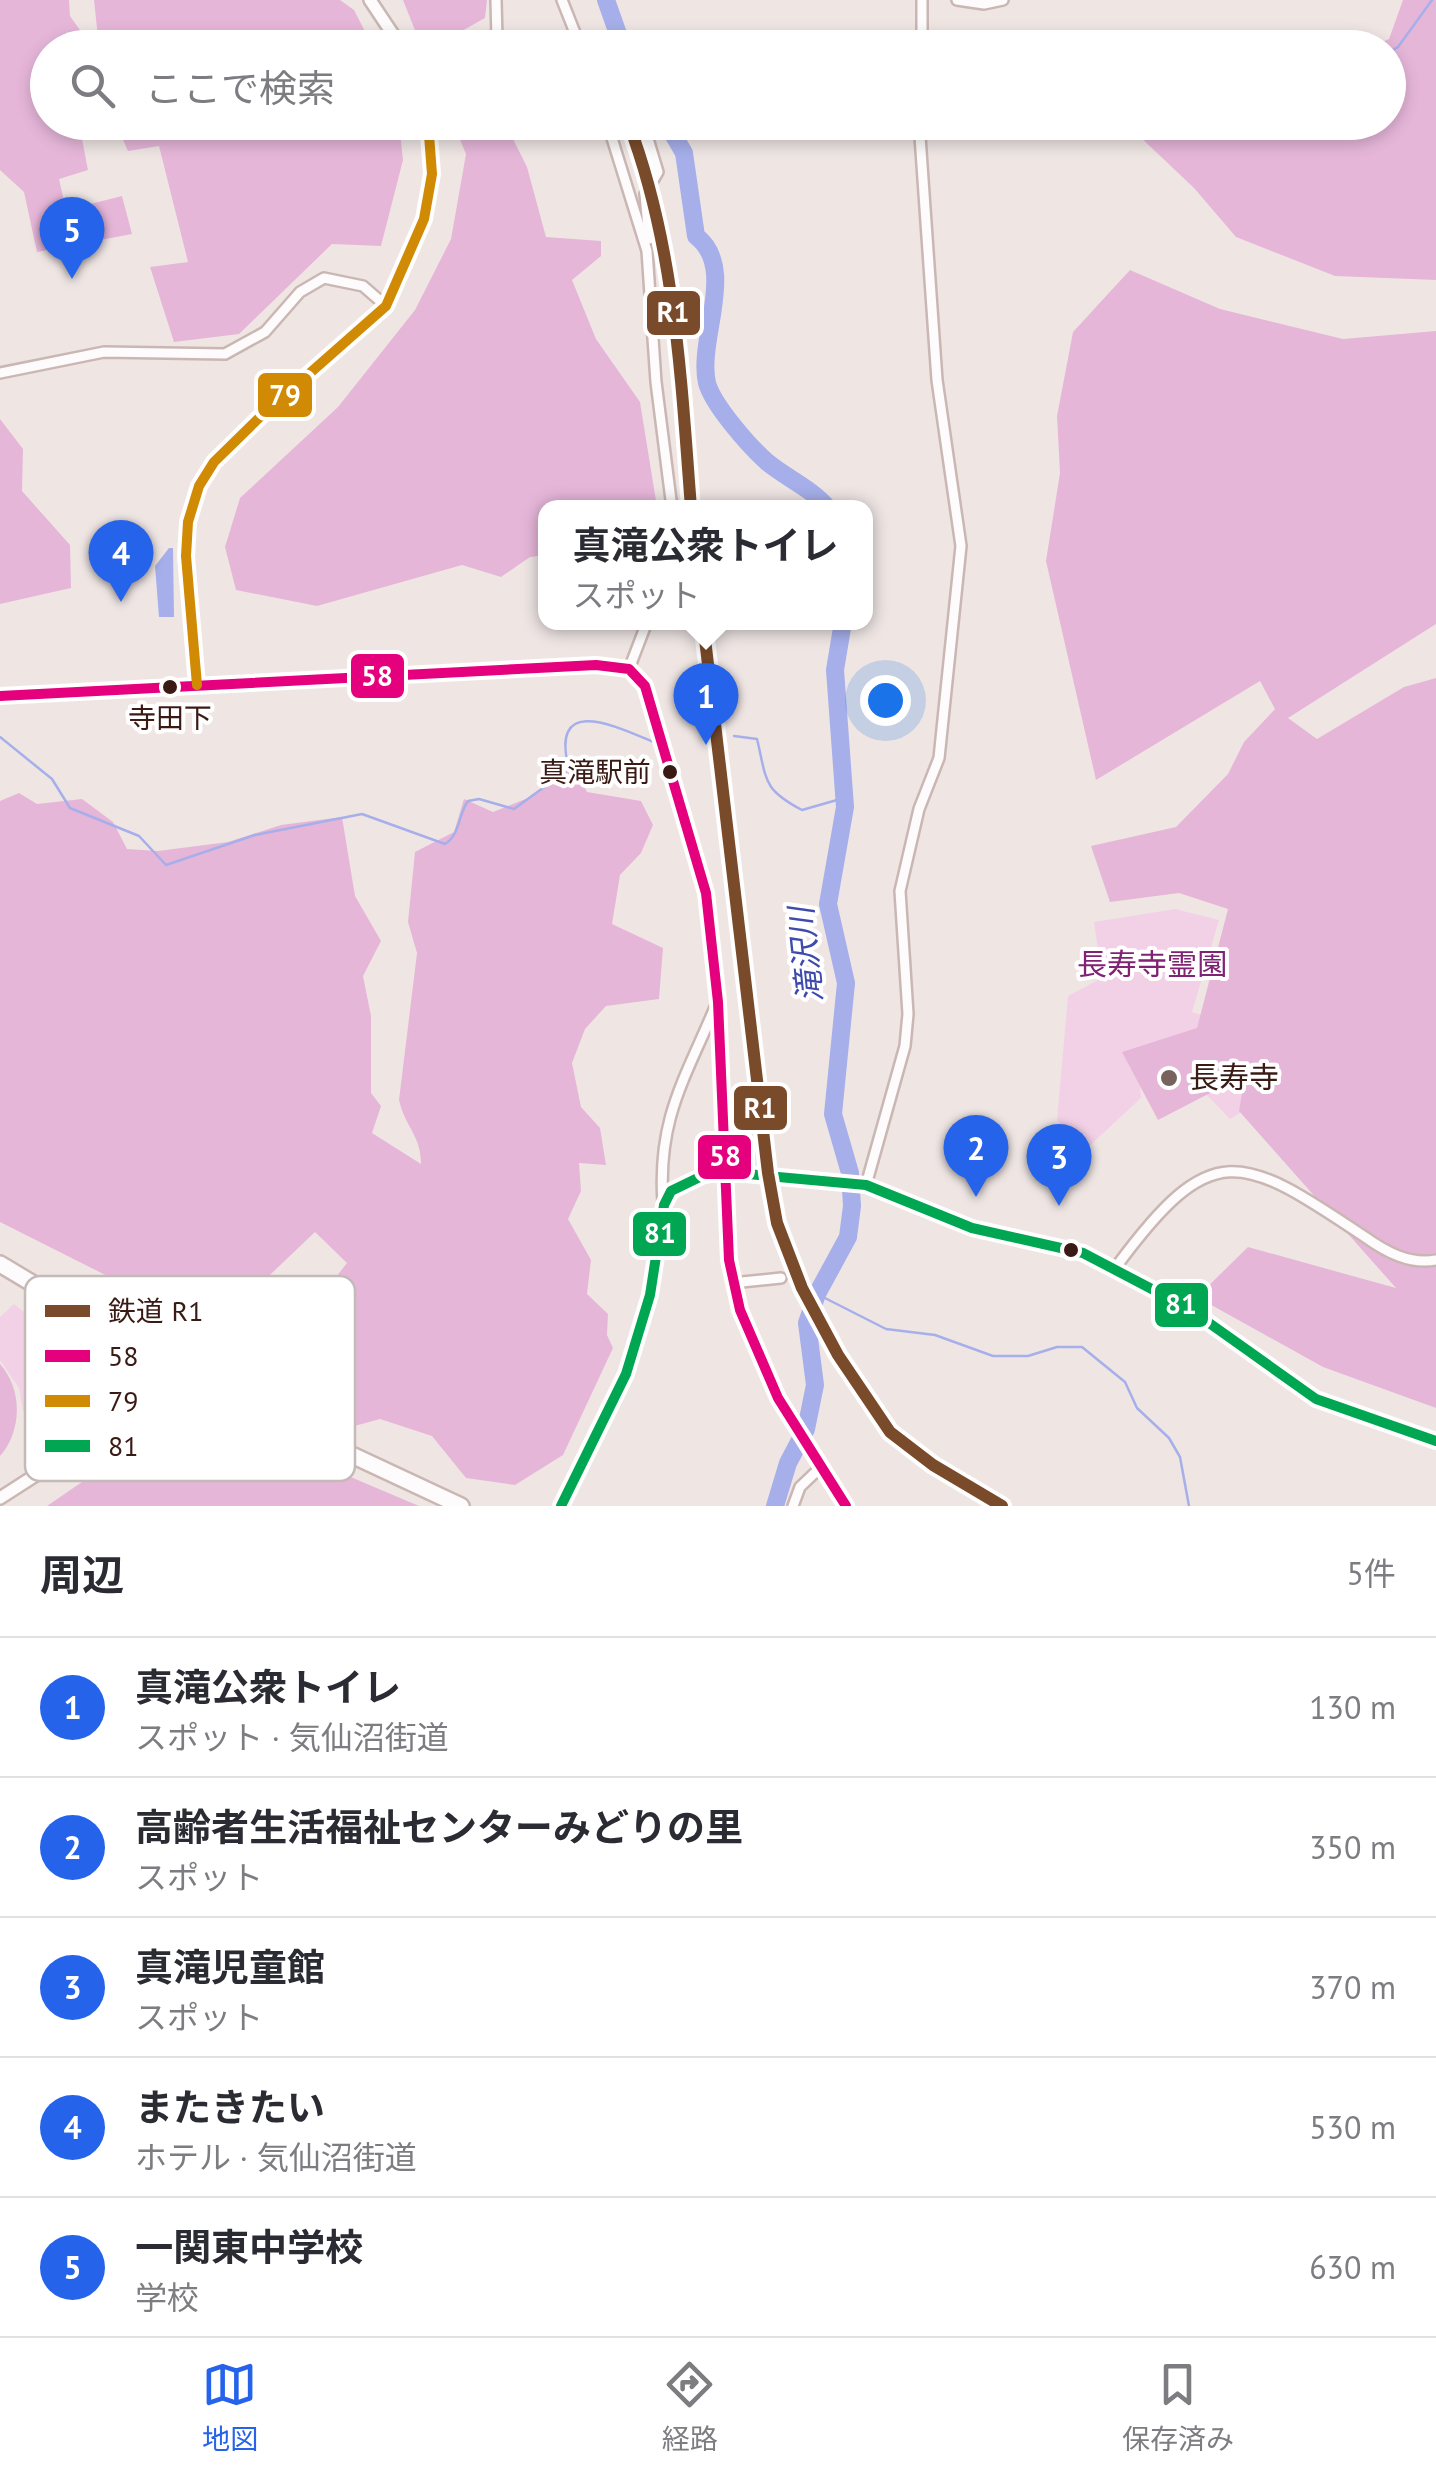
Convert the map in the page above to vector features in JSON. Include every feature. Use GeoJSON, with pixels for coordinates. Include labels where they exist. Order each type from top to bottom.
{"type":"FeatureCollection","features":[{"type":"Feature","properties":{"kind":"highway"},"geometry":{"type":"LineString","coordinates":[[0,1264],[25,1280]]}},
{"type":"Feature","properties":{"kind":"highway"},"geometry":{"type":"LineString","coordinates":[[355,1458],[461,1506]]}},
{"type":"Feature","properties":{"kind":"street"},"geometry":{"type":"LineString","coordinates":[[370,0],[390,30]]}},
{"type":"Feature","properties":{"kind":"street"},"geometry":{"type":"LineString","coordinates":[[496,0],[497,30]]}},
{"type":"Feature","properties":{"kind":"street"},"geometry":{"type":"LineString","coordinates":[[562,0],[574,30]]}},
{"type":"Feature","properties":{"kind":"street"},"geometry":{"type":"LineString","coordinates":[[922,0],[922,30]]}},
{"type":"Feature","properties":{"kind":"street"},"geometry":{"type":"LineString","coordinates":[[957,0],[984,4],[1003,0]]}},
{"type":"Feature","properties":{"kind":"street"},"geometry":{"type":"LineString","coordinates":[[197,685],[186,556],[188,522],[199,486],[214,462],[386,306],[424,219],[432,174],[429,140]]}},
{"type":"Feature","properties":{"kind":"street"},"geometry":{"type":"LineString","coordinates":[[613,140],[647,251]]}},
{"type":"Feature","properties":{"kind":"street"},"geometry":{"type":"LineString","coordinates":[[648,140],[658,172],[645,194],[647,251],[656,382],[671,500]]}},
{"type":"Feature","properties":{"kind":"street"},"geometry":{"type":"LineString","coordinates":[[864,1184],[905,1046],[908,1014],[900,891],[919,808],[938,758],[961,546],[937,380],[920,140]]}},
{"type":"Feature","properties":{"kind":"street"},"geometry":{"type":"LineString","coordinates":[[0,373],[104,352],[225,354],[266,332],[300,292],[324,278],[363,286],[386,306]]}},
{"type":"Feature","properties":{"kind":"street"},"geometry":{"type":"LineString","coordinates":[[628,669],[644,630]]}},
{"type":"Feature","properties":{"kind":"street"},"geometry":{"type":"LineString","coordinates":[[0,696],[596,665],[628,669],[641,679],[702,874],[718,1002],[732,1282],[757,1354],[789,1418],[846,1506]]}},
{"type":"Feature","properties":{"kind":"street"},"geometry":{"type":"LineString","coordinates":[[561,1506],[626,1374],[650,1294],[664,1205],[661,1143],[718,1002]]}},
{"type":"Feature","properties":{"kind":"street"},"geometry":{"type":"LineString","coordinates":[[1116,1267],[1169,1200],[1195,1182],[1225,1170],[1270,1179],[1383,1250],[1413,1260],[1436,1260]]}},
{"type":"Feature","properties":{"kind":"street"},"geometry":{"type":"LineString","coordinates":[[664,1205],[681,1186],[725,1172],[864,1184],[972,1228],[1084,1254],[1116,1267],[1188,1308],[1316,1399],[1436,1441]]}},
{"type":"Feature","properties":{"kind":"street"},"geometry":{"type":"LineString","coordinates":[[732,1282],[781,1278]]}},
{"type":"Feature","properties":{"kind":"street"},"geometry":{"type":"LineString","coordinates":[[793,1506],[800,1487],[821,1467]]}},
{"type":"Feature","properties":{"kind":"street"},"geometry":{"type":"LineString","coordinates":[[0,1498],[26,1481]]}},
{"type":"Feature","properties":{"kind":"green space","name":"長寿寺霊園"},"geometry":{"type":"Polygon","coordinates":[[[1175,909],[1219,920],[1192,1012],[1240,1027],[1323,1065],[1230,1119],[1199,1087],[1139,1069],[1141,1098],[1086,1149],[1057,1120],[1068,996],[1102,978],[1094,922],[1175,909]]]}},
{"type":"Feature","properties":{"kind":"green space"},"geometry":{"type":"Polygon","coordinates":[[[14,1304],[25,1313],[25,1411],[19,1388],[0,1360],[0,1317],[14,1304]]]}},
{"type":"Feature","properties":{"kind":"shaded area"},"geometry":{"type":"Polygon","coordinates":[[[0,0],[69,0],[70,16],[80,30],[30,30],[30,140],[82,140],[88,170],[59,179],[66,210],[122,196],[132,234],[37,252],[24,192],[0,170],[0,0]]]}},
{"type":"Feature","properties":{"kind":"shaded area"},"geometry":{"type":"Polygon","coordinates":[[[94,0],[340,0],[354,10],[364,30],[97,30],[94,0]]]}},
{"type":"Feature","properties":{"kind":"shaded area"},"geometry":{"type":"Polygon","coordinates":[[[403,0],[487,0],[485,18],[464,30],[415,30],[403,0]]]}},
{"type":"Feature","properties":{"kind":"shaded area"},"geometry":{"type":"Polygon","coordinates":[[[1403,0],[1436,0],[1436,280],[1335,276],[1236,237],[1194,188],[1143,140],[1406,140],[1406,30],[1392,30],[1403,0]]]}},
{"type":"Feature","properties":{"kind":"shaded area"},"geometry":{"type":"Polygon","coordinates":[[[123,140],[401,140],[403,160],[381,246],[332,244],[239,334],[174,342],[150,267],[188,262],[159,146],[128,151],[123,140]]]}},
{"type":"Feature","properties":{"kind":"shaded area"},"geometry":{"type":"Polygon","coordinates":[[[460,140],[514,140],[527,167],[546,237],[601,241],[601,256],[572,280],[596,339],[640,402],[656,500],[538,500],[538,556],[530,557],[501,577],[462,565],[317,606],[236,590],[225,547],[240,498],[338,407],[415,310],[451,239],[466,154],[460,140]]]}},
{"type":"Feature","properties":{"kind":"shaded area"},"geometry":{"type":"Polygon","coordinates":[[[1130,270],[1220,309],[1343,339],[1436,331],[1436,624],[1288,718],[1317,739],[1404,687],[1436,678],[1436,1408],[1323,1367],[1197,1297],[1248,1247],[1396,1288],[1239,1111],[1245,1075],[1158,1120],[1122,1052],[1197,1028],[1228,909],[1179,893],[1110,902],[1091,846],[1176,827],[1228,774],[1244,742],[1275,709],[1260,681],[1096,780],[1046,561],[1060,473],[1057,416],[1073,332],[1130,270]]]}},
{"type":"Feature","properties":{"kind":"shaded area"},"geometry":{"type":"Polygon","coordinates":[[[0,419],[23,449],[22,491],[70,545],[71,588],[0,604],[0,419]]]}},
{"type":"Feature","properties":{"kind":"shaded area"},"geometry":{"type":"Polygon","coordinates":[[[567,765],[577,772],[587,792],[641,801],[653,825],[641,853],[620,875],[612,924],[663,948],[659,999],[606,1006],[585,1029],[572,1063],[581,1107],[600,1128],[606,1165],[579,1163],[581,1191],[568,1219],[591,1260],[587,1294],[608,1314],[607,1335],[613,1348],[563,1455],[515,1485],[466,1478],[432,1436],[380,1419],[355,1426],[355,1276],[337,1276],[347,1263],[315,1232],[269,1276],[107,1276],[0,1222],[0,801],[19,793],[37,804],[82,799],[113,822],[127,849],[158,851],[228,842],[281,825],[342,817],[355,896],[381,941],[363,976],[371,1016],[371,1093],[381,1106],[372,1133],[421,1164],[418,1146],[399,1100],[417,953],[408,922],[415,852],[454,832],[464,799],[493,812],[533,796],[567,765]]]}},
{"type":"Feature","properties":{"kind":"shaded area"},"geometry":{"type":"Polygon","coordinates":[[[0,1364],[13,1386],[17,1410],[13,1435],[0,1456],[0,1364]]]}},
{"type":"Feature","properties":{"kind":"shaded area"},"geometry":{"type":"Polygon","coordinates":[[[355,1479],[419,1506],[47,1506],[82,1482],[355,1479]]]}},
{"type":"Feature","properties":{"kind":"water"},"geometry":{"type":"Polygon","coordinates":[[[173,548],[174,617],[159,617],[155,566],[173,548]]]}},
{"type":"Feature","properties":{"kind":"waterway","name":"滝沢川"},"geometry":{"type":"LineString","coordinates":[[606,0],[617,30]]}},
{"type":"Feature","properties":{"kind":"waterway"},"geometry":{"type":"LineString","coordinates":[[1406,36],[1432,0]]}},
{"type":"Feature","properties":{"kind":"waterway","name":"滝沢川"},"geometry":{"type":"LineString","coordinates":[[676,140],[684,153],[696,236],[708,250],[714,266],[714,305],[705,365],[707,383],[732,425],[760,455],[819,500]]}},
{"type":"Feature","properties":{"kind":"waterway","name":"滝沢川"},"geometry":{"type":"LineString","coordinates":[[775,1506],[788,1463],[806,1429],[815,1385],[807,1323],[817,1294],[848,1237],[852,1206],[850,1173],[833,1114],[846,983],[828,904],[845,807],[835,670],[842,630]]}},
{"type":"Feature","properties":{"kind":"waterway"},"geometry":{"type":"LineString","coordinates":[[0,737],[52,779],[70,808],[139,836],[166,865],[255,835],[362,814],[445,844],[454,835],[468,801],[479,799],[514,809],[569,769],[565,745],[569,730],[579,723],[608,725],[656,743]]}},
{"type":"Feature","properties":{"kind":"waterway"},"geometry":{"type":"LineString","coordinates":[[734,736],[757,739],[768,782],[780,796],[802,810],[837,800],[844,788]]}},
{"type":"Feature","properties":{"kind":"waterway"},"geometry":{"type":"LineString","coordinates":[[817,1294],[886,1329],[935,1335],[993,1356],[1028,1356],[1057,1347],[1082,1347],[1125,1382],[1137,1408],[1169,1438],[1180,1457],[1189,1506]]}},
{"type":"Feature","properties":{"kind":"rail line","name":"R1"},"geometry":{"type":"LineString","coordinates":[[634,140],[666,264],[690,500]]}},
{"type":"Feature","properties":{"kind":"rail line","name":"R1"},"geometry":{"type":"LineString","coordinates":[[704,630],[777,1223],[802,1288],[838,1355],[890,1432],[933,1465],[1002,1506]]}},
{"type":"Feature","properties":{"kind":"transit line","name":"79"},"geometry":{"type":"LineString","coordinates":[[197,685],[186,556],[188,522],[199,486],[214,462],[260,417],[386,306],[424,219],[432,174],[429,140]]}},
{"type":"Feature","properties":{"kind":"transit line","name":"58"},"geometry":{"type":"LineString","coordinates":[[0,696],[596,665],[629,669],[645,686],[706,893],[718,1002],[729,1260],[740,1310],[778,1398],[846,1506]]}},
{"type":"Feature","properties":{"kind":"transit line","name":"81"},"geometry":{"type":"LineString","coordinates":[[561,1506],[626,1374],[650,1295],[664,1205],[671,1191],[704,1175],[725,1172],[866,1185],[972,1228],[1083,1253],[1188,1308],[1316,1399],[1436,1441]]}},
{"type":"Feature","properties":{"kind":"place","name":"一関東中学校"},"geometry":{"type":"Point","coordinates":[72,279]}},
{"type":"Feature","properties":{"kind":"place","name":"またきたい"},"geometry":{"type":"Point","coordinates":[121,602]}},
{"type":"Feature","properties":{"kind":"place","name":"寺田下"},"geometry":{"type":"Point","coordinates":[170,687]}},
{"type":"Feature","properties":{"kind":"place","name":"真滝公衆トイレ"},"geometry":{"type":"Point","coordinates":[706,745]}},
{"type":"Feature","properties":{"kind":"place","name":"真滝駅前"},"geometry":{"type":"Point","coordinates":[670,772]}},
{"type":"Feature","properties":{"kind":"place","name":"長寿寺"},"geometry":{"type":"Point","coordinates":[1169,1078]}},
{"type":"Feature","properties":{"kind":"place","name":"高齢者生活福祉センターみどりの里"},"geometry":{"type":"Point","coordinates":[976,1197]}},
{"type":"Feature","properties":{"kind":"place","name":"真滝児童館"},"geometry":{"type":"Point","coordinates":[1059,1206]}}]}
